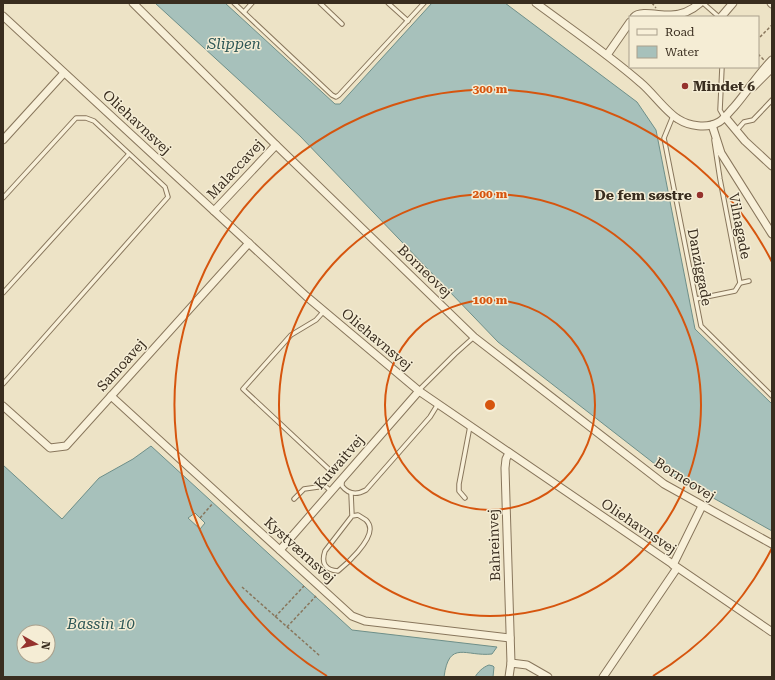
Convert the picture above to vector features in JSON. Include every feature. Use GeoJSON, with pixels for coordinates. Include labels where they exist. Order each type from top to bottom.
{"type":"FeatureCollection","features":[{"type":"Feature","properties":{"kind":"street","name":"Borneovej"},"geometry":{"type":"LineString","coordinates":[[133,3],[276,145],[474,337],[664,484],[772,544]]}},
{"type":"Feature","properties":{"kind":"street"},"geometry":{"type":"LineString","coordinates":[[634,16],[641,13],[672,15],[686,12],[701,3]]}},
{"type":"Feature","properties":{"kind":"street"},"geometry":{"type":"LineString","coordinates":[[721,16],[733,3]]}},
{"type":"Feature","properties":{"kind":"street"},"geometry":{"type":"LineString","coordinates":[[540,4],[641,83],[673,116],[693,125],[712,125],[719,122],[747,92],[758,75],[772,60]]}},
{"type":"Feature","properties":{"kind":"street","name":"Oliehavnsvej"},"geometry":{"type":"LineString","coordinates":[[3,16],[324,311],[419,391],[772,632]]}},
{"type":"Feature","properties":{"kind":"street"},"geometry":{"type":"LineString","coordinates":[[607,55],[629,24]]}},
{"type":"Feature","properties":{"kind":"street"},"geometry":{"type":"LineString","coordinates":[[747,92],[763,79],[772,68]]}},
{"type":"Feature","properties":{"kind":"street"},"geometry":{"type":"LineString","coordinates":[[3,140],[64,73]]}},
{"type":"Feature","properties":{"kind":"street"},"geometry":{"type":"LineString","coordinates":[[725,117],[745,141],[772,166]]}},
{"type":"Feature","properties":{"kind":"street"},"geometry":{"type":"LineString","coordinates":[[712,125],[721,153],[772,234]]}},
{"type":"Feature","properties":{"kind":"street","name":"Malaccavej"},"geometry":{"type":"LineString","coordinates":[[214,211],[276,145]]}},
{"type":"Feature","properties":{"kind":"street","name":"Samoavej"},"geometry":{"type":"LineString","coordinates":[[3,406],[50,448],[66,446],[249,243]]}},
{"type":"Feature","properties":{"kind":"street","name":"Kuwaitvej"},"geometry":{"type":"LineString","coordinates":[[280,550],[419,391]]}},
{"type":"Feature","properties":{"kind":"street","name":"Kystværnsvej"},"geometry":{"type":"LineString","coordinates":[[111,396],[352,616],[359,620],[510,638]]}},
{"type":"Feature","properties":{"kind":"street","name":"Bahreinvej"},"geometry":{"type":"LineString","coordinates":[[509,453],[506,458],[505,468],[511,663],[509,677]]}},
{"type":"Feature","properties":{"kind":"street"},"geometry":{"type":"LineString","coordinates":[[603,677],[675,566],[702,506]]}},
{"type":"Feature","properties":{"kind":"street"},"geometry":{"type":"LineString","coordinates":[[511,663],[527,665],[548,677]]}},
{"type":"Feature","properties":{"kind":"lane"},"geometry":{"type":"LineString","coordinates":[[234,3],[332,95],[336,97],[424,3]]}},
{"type":"Feature","properties":{"kind":"lane"},"geometry":{"type":"LineString","coordinates":[[244,12],[252,3]]}},
{"type":"Feature","properties":{"kind":"lane"},"geometry":{"type":"LineString","coordinates":[[320,3],[342,24]]}},
{"type":"Feature","properties":{"kind":"lane"},"geometry":{"type":"LineString","coordinates":[[388,3],[408,21]]}},
{"type":"Feature","properties":{"kind":"lane"},"geometry":{"type":"LineString","coordinates":[[701,3],[719,16]]}},
{"type":"Feature","properties":{"kind":"lane"},"geometry":{"type":"LineString","coordinates":[[722,68],[720,110],[725,117]]}},
{"type":"Feature","properties":{"kind":"lane"},"geometry":{"type":"LineString","coordinates":[[736,131],[744,122],[753,120],[772,100]]}},
{"type":"Feature","properties":{"kind":"lane","name":"Danziggade"},"geometry":{"type":"LineString","coordinates":[[673,116],[664,138],[701,326],[772,396]]}},
{"type":"Feature","properties":{"kind":"lane"},"geometry":{"type":"LineString","coordinates":[[3,198],[76,118],[86,118],[94,121],[165,187],[168,197],[3,384]]}},
{"type":"Feature","properties":{"kind":"lane","name":"Vilnagade"},"geometry":{"type":"LineString","coordinates":[[712,125],[720,179],[740,283]]}},
{"type":"Feature","properties":{"kind":"lane"},"geometry":{"type":"LineString","coordinates":[[3,293],[129,154]]}},
{"type":"Feature","properties":{"kind":"lane"},"geometry":{"type":"LineString","coordinates":[[696,299],[735,291],[740,283],[750,281]]}},
{"type":"Feature","properties":{"kind":"lane"},"geometry":{"type":"LineString","coordinates":[[324,311],[316,320],[291,335],[243,389],[333,473]]}},
{"type":"Feature","properties":{"kind":"lane"},"geometry":{"type":"LineString","coordinates":[[419,391],[474,337]]}},
{"type":"Feature","properties":{"kind":"lane"},"geometry":{"type":"LineString","coordinates":[[342,478],[342,486],[351,493],[360,493],[366,490],[430,417],[438,404]]}},
{"type":"Feature","properties":{"kind":"lane"},"geometry":{"type":"LineString","coordinates":[[465,498],[459,491],[459,484],[470,426]]}},
{"type":"Feature","properties":{"kind":"lane"},"geometry":{"type":"LineString","coordinates":[[294,499],[304,489],[326,486],[331,491]]}},
{"type":"Feature","properties":{"kind":"lane"},"geometry":{"type":"LineString","coordinates":[[351,493],[352,516],[325,551],[323,558],[325,566],[330,570],[338,571],[344,566],[365,542],[368,535],[370,528],[366,520],[358,516],[352,516]]}},
{"type":"Feature","properties":{"kind":"path"},"geometry":{"type":"LineString","coordinates":[[760,37],[772,25]]}},
{"type":"Feature","properties":{"kind":"path"},"geometry":{"type":"LineString","coordinates":[[200,518],[213,503]]}},
{"type":"Feature","properties":{"kind":"path"},"geometry":{"type":"LineString","coordinates":[[276,617],[304,586]]}},
{"type":"Feature","properties":{"kind":"path"},"geometry":{"type":"LineString","coordinates":[[242,587],[320,656]]}},
{"type":"Feature","properties":{"kind":"path"},"geometry":{"type":"LineString","coordinates":[[287,627],[316,596]]}},
{"type":"Feature","properties":{"kind":"water","name":"Slippen"},"geometry":{"type":"Polygon","coordinates":[[[155,3],[225,3],[335,104],[340,104],[432,3],[505,3],[637,102],[656,130],[695,329],[772,404],[772,531],[660,468],[498,342],[300,136],[155,3]]]}},
{"type":"Feature","properties":{"kind":"water","name":"Bassin 10"},"geometry":{"type":"Polygon","coordinates":[[[151,446],[352,630],[497,647],[492,654],[460,652],[455,654],[450,658],[446,665],[444,677],[3,677],[3,465],[62,519],[99,478],[133,459],[151,446]],[[195,513],[188,518],[200,529],[205,523],[195,513]]]}},
{"type":"Feature","properties":{"kind":"water"},"geometry":{"type":"Polygon","coordinates":[[[489,665],[494,667],[493,677],[475,677],[481,670],[489,665]]]}},
{"type":"Feature","properties":{"kind":"place","name":"Mindet 6"},"geometry":{"type":"Point","coordinates":[685,86]}},
{"type":"Feature","properties":{"kind":"place","name":"De fem søstre"},"geometry":{"type":"Point","coordinates":[700,195]}}]}
